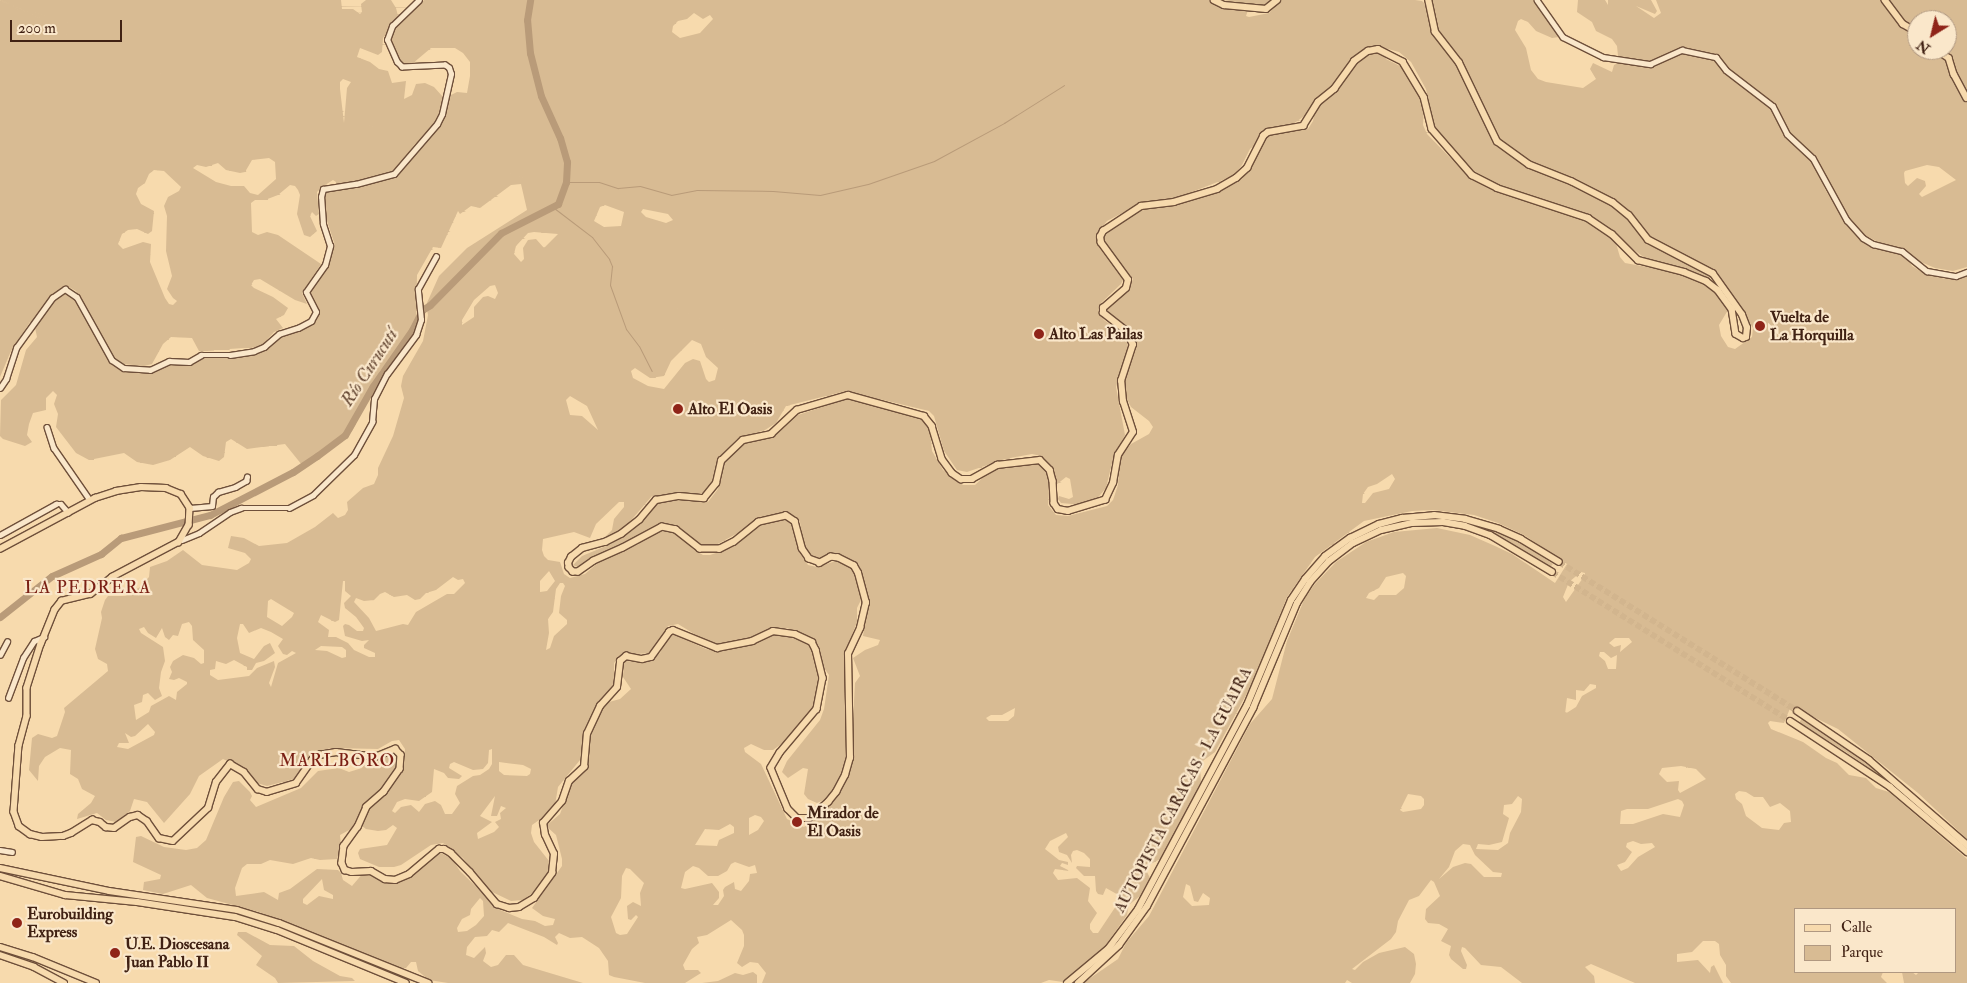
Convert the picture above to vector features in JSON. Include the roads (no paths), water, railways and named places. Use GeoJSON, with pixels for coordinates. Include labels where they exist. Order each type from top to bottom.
{"type":"FeatureCollection","features":[{"type":"Feature","properties":{"kind":"highway","name":"AUTOPISTA CARACAS - LA GUAIRA"},"geometry":{"type":"LineString","coordinates":[[1067,983],[1089,966],[1115,941],[1142,903],[1247,705],[1291,600],[1305,579],[1325,556],[1350,538],[1379,524],[1402,518],[1434,516],[1465,519],[1499,529],[1521,539],[1559,562]]}},
{"type":"Feature","properties":{"kind":"highway","name":"AUTOPISTA CARACAS - LA GUAIRA"},"geometry":{"type":"LineString","coordinates":[[1078,983],[1120,945],[1143,913],[1253,708],[1296,603],[1315,576],[1333,557],[1353,543],[1381,530],[1412,523],[1443,522],[1465,526],[1490,535],[1552,572]]}},
{"type":"Feature","properties":{"kind":"highway"},"geometry":{"type":"LineString","coordinates":[[1797,711],[1843,740],[1876,765],[1967,845]]}},
{"type":"Feature","properties":{"kind":"highway"},"geometry":{"type":"LineString","coordinates":[[1790,721],[1883,781],[1967,852]]}},
{"type":"Feature","properties":{"kind":"highway"},"geometry":{"type":"LineString","coordinates":[[0,868],[69,884],[242,911],[428,983]]}},
{"type":"Feature","properties":{"kind":"highway"},"geometry":{"type":"LineString","coordinates":[[0,877],[65,895],[137,902],[240,918],[276,930],[406,983]]}},
{"type":"Feature","properties":{"kind":"main road"},"geometry":{"type":"LineString","coordinates":[[1214,0],[1224,5],[1266,9],[1277,0]]}},
{"type":"Feature","properties":{"kind":"main road"},"geometry":{"type":"LineString","coordinates":[[0,549],[90,500],[125,489],[141,487],[166,488],[181,494],[190,508],[187,532],[182,540],[113,577],[92,594],[62,601],[55,610],[27,688],[28,712],[19,745],[17,787],[13,803],[19,826],[30,834],[42,837],[68,835],[92,820],[100,822],[106,827],[114,828],[134,815],[144,818],[159,838],[173,841],[208,808],[216,782],[230,764],[244,772],[258,789],[267,792],[296,783],[312,760],[318,755],[336,752],[375,757],[395,749],[401,755],[400,769],[384,792],[367,807],[357,830],[344,846],[342,864],[345,870],[352,872],[369,870],[388,880],[395,880],[409,874],[439,850],[444,849],[451,853],[470,872],[497,904],[505,908],[519,907],[534,898],[552,873],[554,854],[545,835],[543,823],[562,801],[566,785],[584,767],[587,734],[600,706],[617,687],[620,660],[626,656],[651,657],[669,632],[673,630],[717,648],[752,641],[773,631],[795,634],[812,642],[823,678],[817,709],[780,753],[771,768],[773,777],[791,814],[797,818],[809,818],[833,796],[849,762],[848,654],[860,628],[866,603],[858,573],[854,566],[834,557],[820,563],[809,559],[802,549],[795,522],[786,516],[759,522],[734,542],[720,549],[700,549],[676,530],[662,527],[594,561],[578,572],[573,572],[569,568],[568,563],[571,556],[582,548],[605,542],[621,534],[639,520],[656,500],[679,496],[704,498],[716,483],[722,461],[743,440],[770,434],[797,410],[848,395],[924,416],[932,426],[942,459],[952,473],[962,479],[972,479],[997,465],[1040,460],[1050,470],[1053,481],[1053,500],[1058,509],[1068,511],[1105,500],[1113,483],[1118,455],[1133,432],[1123,402],[1121,381],[1133,345],[1129,334],[1102,311],[1126,288],[1128,280],[1101,243],[1100,237],[1103,231],[1141,206],[1174,202],[1217,189],[1236,178],[1247,168],[1262,136],[1268,132],[1302,126],[1318,102],[1334,89],[1354,61],[1373,49],[1401,61],[1424,97],[1432,129],[1472,175],[1497,188],[1588,218],[1612,234],[1638,260],[1684,272],[1706,281],[1718,290],[1732,309],[1736,334],[1743,338],[1746,337],[1747,328],[1742,315],[1713,274],[1648,240],[1629,216],[1613,203],[1572,182],[1529,165],[1497,142],[1459,63],[1435,32],[1428,0]]}},
{"type":"Feature","properties":{"kind":"main road"},"geometry":{"type":"LineString","coordinates":[[1885,0],[1903,24],[1907,26]]}},
{"type":"Feature","properties":{"kind":"main road"},"geometry":{"type":"LineString","coordinates":[[1950,60],[1954,74],[1967,98]]}},
{"type":"Feature","properties":{"kind":"main road"},"geometry":{"type":"LineString","coordinates":[[0,947],[33,957],[96,983]]}},
{"type":"Feature","properties":{"kind":"main road"},"geometry":{"type":"LineString","coordinates":[[0,955],[34,967],[64,983]]}},
{"type":"Feature","properties":{"kind":"street"},"geometry":{"type":"LineString","coordinates":[[0,388],[6,379],[16,348],[52,298],[66,288],[76,297],[112,360],[124,368],[150,370],[169,361],[189,362],[201,355],[254,351],[264,348],[279,334],[298,328],[311,321],[316,312],[306,292],[325,265],[330,246],[323,224],[322,192],[327,187],[356,184],[394,174],[437,124],[442,114],[450,74],[449,68],[445,65],[402,67],[397,62],[387,40],[392,26],[419,0]]}},
{"type":"Feature","properties":{"kind":"street"},"geometry":{"type":"LineString","coordinates":[[1537,0],[1540,8],[1563,37],[1603,57],[1650,64],[1682,50],[1716,56],[1726,70],[1773,106],[1788,134],[1814,158],[1847,220],[1863,238],[1873,244],[1902,251],[1927,271],[1956,276],[1967,272]]}},
{"type":"Feature","properties":{"kind":"street"},"geometry":{"type":"LineString","coordinates":[[182,540],[200,534],[230,512],[241,508],[288,508],[313,495],[354,455],[372,422],[374,399],[387,374],[416,335],[421,320],[418,289],[436,257]]}},
{"type":"Feature","properties":{"kind":"street"},"geometry":{"type":"LineString","coordinates":[[47,427],[54,448],[90,500]]}},
{"type":"Feature","properties":{"kind":"street"},"geometry":{"type":"LineString","coordinates":[[190,508],[212,506],[213,497],[218,492],[235,488],[246,481],[247,477]]}},
{"type":"Feature","properties":{"kind":"street"},"geometry":{"type":"LineString","coordinates":[[0,535],[56,504],[63,505],[68,512]]}},
{"type":"Feature","properties":{"kind":"street"},"geometry":{"type":"LineString","coordinates":[[8,698],[23,658],[34,641],[44,637]]}},
{"type":"Feature","properties":{"kind":"street"},"geometry":{"type":"LineString","coordinates":[[0,655],[7,642]]}},
{"type":"Feature","properties":{"kind":"street"},"geometry":{"type":"LineString","coordinates":[[0,850],[12,852]]}},
{"type":"Feature","properties":{"kind":"waterway","name":"Río Curucutí"},"geometry":{"type":"LineString","coordinates":[[0,617],[52,576],[101,554],[121,538],[210,515],[293,472],[317,456],[345,435],[373,386],[412,330],[422,310],[430,305],[501,233],[558,204],[566,182],[567,162],[560,138],[541,96],[530,53],[527,20],[530,0]]}},
{"type":"Feature","properties":{"kind":"waterway"},"geometry":{"type":"LineString","coordinates":[[566,182],[599,182],[618,188],[640,186],[671,195],[696,190],[773,191],[820,195],[868,184],[934,161],[1004,123],[1064,85]]}},
{"type":"Feature","properties":{"kind":"waterway"},"geometry":{"type":"LineString","coordinates":[[554,208],[592,237],[609,259],[612,266],[610,285],[626,329],[639,346],[652,371]]}},
{"type":"Feature","properties":{"kind":"tunnel"},"geometry":{"type":"LineString","coordinates":[[1559,562],[1797,711]]}},
{"type":"Feature","properties":{"kind":"tunnel"},"geometry":{"type":"LineString","coordinates":[[1552,572],[1790,721]]}},
{"type":"Feature","properties":{"kind":"place","name":"Vuelta de La Horquilla"},"geometry":{"type":"Point","coordinates":[1760,326]}},
{"type":"Feature","properties":{"kind":"place","name":"Alto Las Pailas"},"geometry":{"type":"Point","coordinates":[1039,334]}},
{"type":"Feature","properties":{"kind":"place","name":"Alto El Oasis"},"geometry":{"type":"Point","coordinates":[678,409]}},
{"type":"Feature","properties":{"kind":"place","name":"Mirador de El Oasis"},"geometry":{"type":"Point","coordinates":[797,822]}},
{"type":"Feature","properties":{"kind":"place","name":"Eurobuilding Express"},"geometry":{"type":"Point","coordinates":[17,923]}},
{"type":"Feature","properties":{"kind":"place","name":"U.E. Dioscesana Juan Pablo II"},"geometry":{"type":"Point","coordinates":[115,953]}},
{"type":"Feature","properties":{"kind":"district","name":"LA PEDRERA"},"geometry":{"type":"Point","coordinates":[88,588]}},
{"type":"Feature","properties":{"kind":"district","name":"MARLBORO"},"geometry":{"type":"Point","coordinates":[337,761]}}]}
